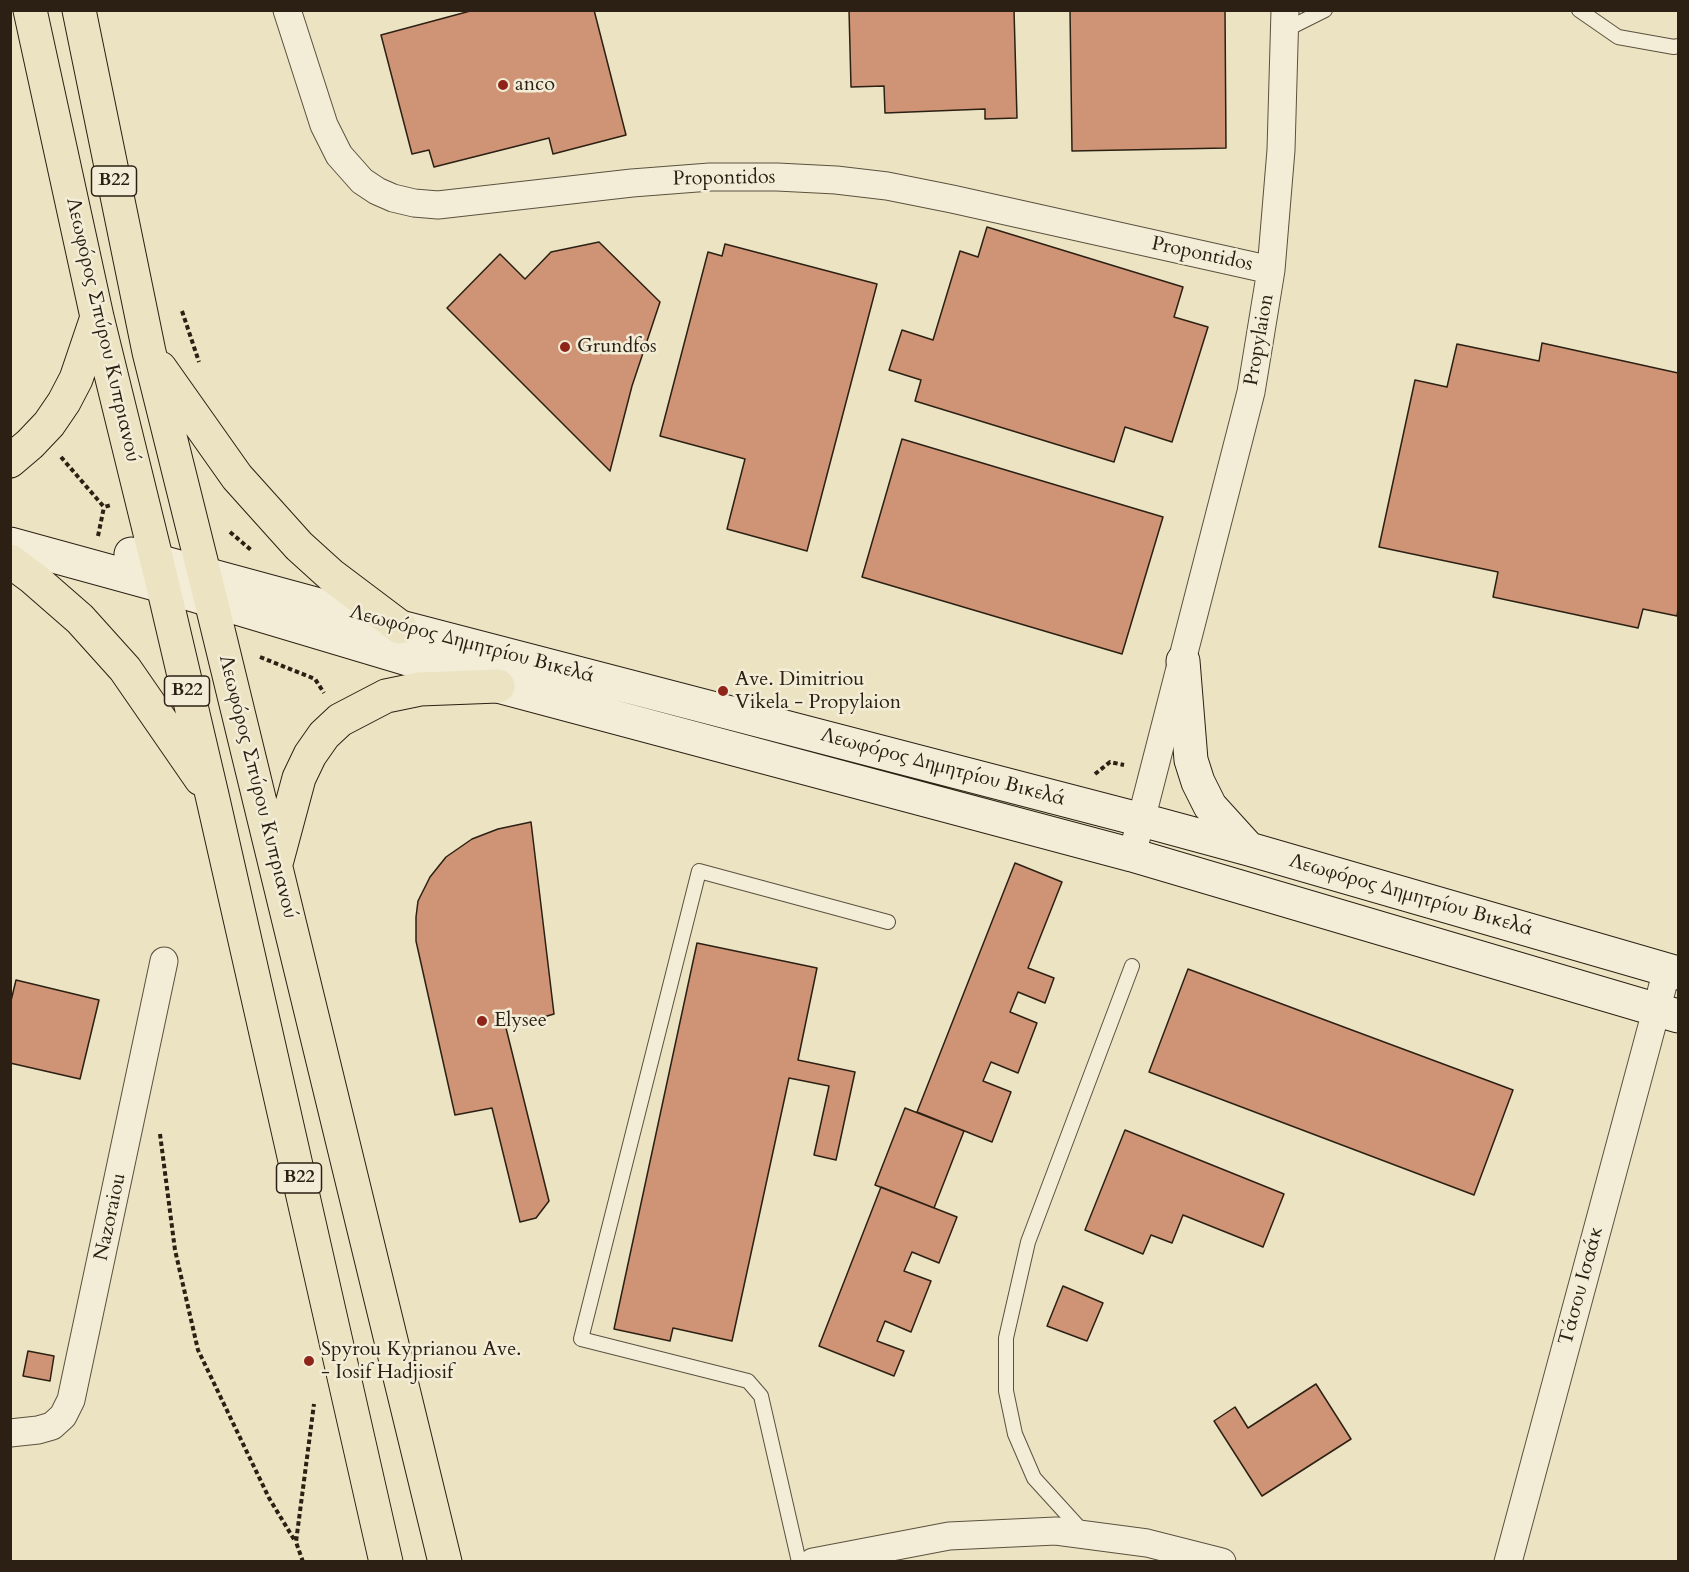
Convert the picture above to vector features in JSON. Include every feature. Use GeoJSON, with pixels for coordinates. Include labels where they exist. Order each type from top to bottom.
{"type":"FeatureCollection","features":[{"type":"Feature","properties":{"kind":"main road","name":"Λεωφόρος Σπύρου Κυπριανού"},"geometry":{"type":"LineString","coordinates":[[30,10],[97,317],[213,795],[386,1562]]}},
{"type":"Feature","properties":{"kind":"main road","name":"Λεωφόρος Σπύρου Κυπριανού"},"geometry":{"type":"LineString","coordinates":[[79,10],[148,352],[208,587],[445,1562]]}},
{"type":"Feature","properties":{"kind":"main road"},"geometry":{"type":"LineString","coordinates":[[10,461],[49,424],[64,402],[76,379],[97,317]]}},
{"type":"Feature","properties":{"kind":"main road"},"geometry":{"type":"LineString","coordinates":[[148,352],[237,477],[286,532],[331,575],[400,627]]}},
{"type":"Feature","properties":{"kind":"main road"},"geometry":{"type":"LineString","coordinates":[[10,523],[208,587]]}},
{"type":"Feature","properties":{"kind":"main road"},"geometry":{"type":"LineString","coordinates":[[10,544],[160,573]]}},
{"type":"Feature","properties":{"kind":"main road"},"geometry":{"type":"LineString","coordinates":[[10,561],[33,578],[80,620],[125,669],[213,795]]}},
{"type":"Feature","properties":{"kind":"main road","name":"Λεωφόρος Δημητρίου Βικελά"},"geometry":{"type":"LineString","coordinates":[[208,587],[400,627],[1142,820],[1673,971]]}},
{"type":"Feature","properties":{"kind":"main road","name":"Λεωφόρος Δημητρίου Βικελά"},"geometry":{"type":"LineString","coordinates":[[208,587],[498,686],[1132,855],[1667,1013]]}},
{"type":"Feature","properties":{"kind":"main road"},"geometry":{"type":"LineString","coordinates":[[1183,661],[1191,760],[1198,782],[1209,806],[1249,849]]}},
{"type":"Feature","properties":{"kind":"main road"},"geometry":{"type":"LineString","coordinates":[[276,866],[299,778],[310,754],[324,735],[340,720],[386,696],[420,689],[498,686]]}},
{"type":"Feature","properties":{"kind":"street","name":"Propontidos"},"geometry":{"type":"LineString","coordinates":[[287,10],[324,125],[339,155],[362,181],[393,198],[438,205],[632,183],[710,177],[836,180],[887,186],[952,199],[1271,270]]}},
{"type":"Feature","properties":{"kind":"street","name":"Propylaion"},"geometry":{"type":"LineString","coordinates":[[1132,855],[1251,392],[1271,270],[1281,150],[1285,20]]}},
{"type":"Feature","properties":{"kind":"street","name":"Nazoraiou"},"geometry":{"type":"LineString","coordinates":[[10,1433],[52,1426],[63,1416],[71,1400],[164,961]]}},
{"type":"Feature","properties":{"kind":"street","name":"Τάσου Ισαάκ"},"geometry":{"type":"LineString","coordinates":[[1508,1562],[1667,1013],[1673,971]]}},
{"type":"Feature","properties":{"kind":"street"},"geometry":{"type":"LineString","coordinates":[[813,1562],[949,1536],[1056,1531],[1147,1543],[1221,1562]]}},
{"type":"Feature","properties":{"kind":"lane"},"geometry":{"type":"LineString","coordinates":[[1285,20],[1325,10]]}},
{"type":"Feature","properties":{"kind":"lane"},"geometry":{"type":"LineString","coordinates":[[1579,10],[1618,37],[1674,47],[1678,45]]}},
{"type":"Feature","properties":{"kind":"lane"},"geometry":{"type":"LineString","coordinates":[[799,1562],[760,1396],[748,1381],[581,1339],[699,871],[888,922]]}},
{"type":"Feature","properties":{"kind":"lane"},"geometry":{"type":"LineString","coordinates":[[1086,1535],[1034,1478],[1016,1434],[1006,1390],[1006,1338],[1028,1242],[1132,966]]}},
{"type":"Feature","properties":{"kind":"path"},"geometry":{"type":"LineString","coordinates":[[159,1128],[176,1250],[198,1350],[269,1498],[296,1542],[303,1562]]}},
{"type":"Feature","properties":{"kind":"path"},"geometry":{"type":"LineString","coordinates":[[296,1542],[315,1397]]}},
{"type":"Feature","properties":{"kind":"building","name":"anco"},"geometry":{"type":"Polygon","coordinates":[[[474,10],[594,10],[626,135],[553,154],[549,138],[434,167],[429,150],[412,154],[381,35],[474,10]]]}},
{"type":"Feature","properties":{"kind":"building"},"geometry":{"type":"Polygon","coordinates":[[[849,10],[1014,10],[1017,118],[985,119],[985,109],[885,113],[884,86],[851,87],[849,10]]]}},
{"type":"Feature","properties":{"kind":"building"},"geometry":{"type":"Polygon","coordinates":[[[1070,10],[1225,10],[1226,148],[1072,151],[1070,10]]]}},
{"type":"Feature","properties":{"kind":"building"},"geometry":{"type":"Polygon","coordinates":[[[987,227],[1183,287],[1174,317],[1208,327],[1172,442],[1125,427],[1114,462],[915,401],[921,380],[889,370],[902,330],[933,340],[960,251],[978,257],[987,227]]]}},
{"type":"Feature","properties":{"kind":"building","name":"Grundfos"},"geometry":{"type":"Polygon","coordinates":[[[599,242],[660,302],[632,386],[610,471],[447,308],[500,254],[525,279],[551,252],[599,242]]]}},
{"type":"Feature","properties":{"kind":"building"},"geometry":{"type":"Polygon","coordinates":[[[725,244],[877,284],[807,551],[727,529],[745,459],[660,436],[708,252],[722,256],[725,244]]]}},
{"type":"Feature","properties":{"kind":"building"},"geometry":{"type":"Polygon","coordinates":[[[1542,343],[1678,373],[1677,616],[1643,609],[1638,628],[1493,597],[1498,572],[1379,547],[1415,380],[1447,387],[1457,344],[1539,361],[1542,343]]]}},
{"type":"Feature","properties":{"kind":"building"},"geometry":{"type":"Polygon","coordinates":[[[902,439],[1163,517],[1122,654],[862,577],[902,439]]]}},
{"type":"Feature","properties":{"kind":"building","name":"Elysee"},"geometry":{"type":"Polygon","coordinates":[[[531,822],[554,1014],[506,1028],[549,1201],[536,1218],[520,1222],[492,1108],[455,1115],[416,941],[416,917],[418,901],[430,877],[446,857],[472,839],[498,829],[531,822]]]}},
{"type":"Feature","properties":{"kind":"building"},"geometry":{"type":"Polygon","coordinates":[[[1015,863],[1062,882],[1028,968],[1054,978],[1045,1003],[1018,992],[1010,1012],[1037,1023],[1018,1073],[991,1062],[983,1081],[1011,1092],[992,1142],[917,1112],[1015,863]]]}},
{"type":"Feature","properties":{"kind":"building"},"geometry":{"type":"Polygon","coordinates":[[[697,943],[817,968],[798,1060],[855,1072],[836,1160],[814,1155],[829,1086],[789,1078],[732,1341],[673,1328],[670,1341],[614,1329],[697,943]]]}},
{"type":"Feature","properties":{"kind":"building"},"geometry":{"type":"Polygon","coordinates":[[[1188,969],[1513,1090],[1474,1195],[1149,1072],[1188,969]]]}},
{"type":"Feature","properties":{"kind":"building"},"geometry":{"type":"Polygon","coordinates":[[[16,980],[99,1000],[80,1079],[10,1063],[10,1005],[16,980]]]}},
{"type":"Feature","properties":{"kind":"building"},"geometry":{"type":"Polygon","coordinates":[[[905,1108],[964,1131],[934,1208],[875,1185],[905,1108]]]}},
{"type":"Feature","properties":{"kind":"building"},"geometry":{"type":"Polygon","coordinates":[[[1125,1130],[1284,1194],[1263,1247],[1183,1215],[1172,1243],[1151,1235],[1143,1254],[1085,1230],[1125,1130]]]}},
{"type":"Feature","properties":{"kind":"building"},"geometry":{"type":"Polygon","coordinates":[[[881,1187],[957,1217],[939,1263],[912,1252],[904,1271],[931,1281],[911,1332],[885,1321],[877,1341],[904,1351],[894,1376],[819,1346],[881,1187]]]}},
{"type":"Feature","properties":{"kind":"building"},"geometry":{"type":"Polygon","coordinates":[[[1063,1286],[1103,1303],[1087,1341],[1047,1326],[1063,1286]]]}},
{"type":"Feature","properties":{"kind":"building"},"geometry":{"type":"Polygon","coordinates":[[[28,1351],[54,1356],[50,1381],[23,1376],[28,1351]]]}},
{"type":"Feature","properties":{"kind":"building"},"geometry":{"type":"Polygon","coordinates":[[[1316,1384],[1351,1439],[1262,1496],[1214,1421],[1235,1407],[1248,1428],[1316,1384]]]}},
{"type":"Feature","properties":{"kind":"place","name":"anco"},"geometry":{"type":"Point","coordinates":[503,85]}},
{"type":"Feature","properties":{"kind":"place","name":"Grundfos"},"geometry":{"type":"Point","coordinates":[565,347]}},
{"type":"Feature","properties":{"kind":"place","name":"Ave. Dimitriou Vikela - Propylaion"},"geometry":{"type":"Point","coordinates":[723,691]}},
{"type":"Feature","properties":{"kind":"place","name":"Elysee"},"geometry":{"type":"Point","coordinates":[482,1021]}},
{"type":"Feature","properties":{"kind":"place","name":"Spyrou Kyprianou Ave. - Iosif Hadjiosif"},"geometry":{"type":"Point","coordinates":[309,1361]}}]}
